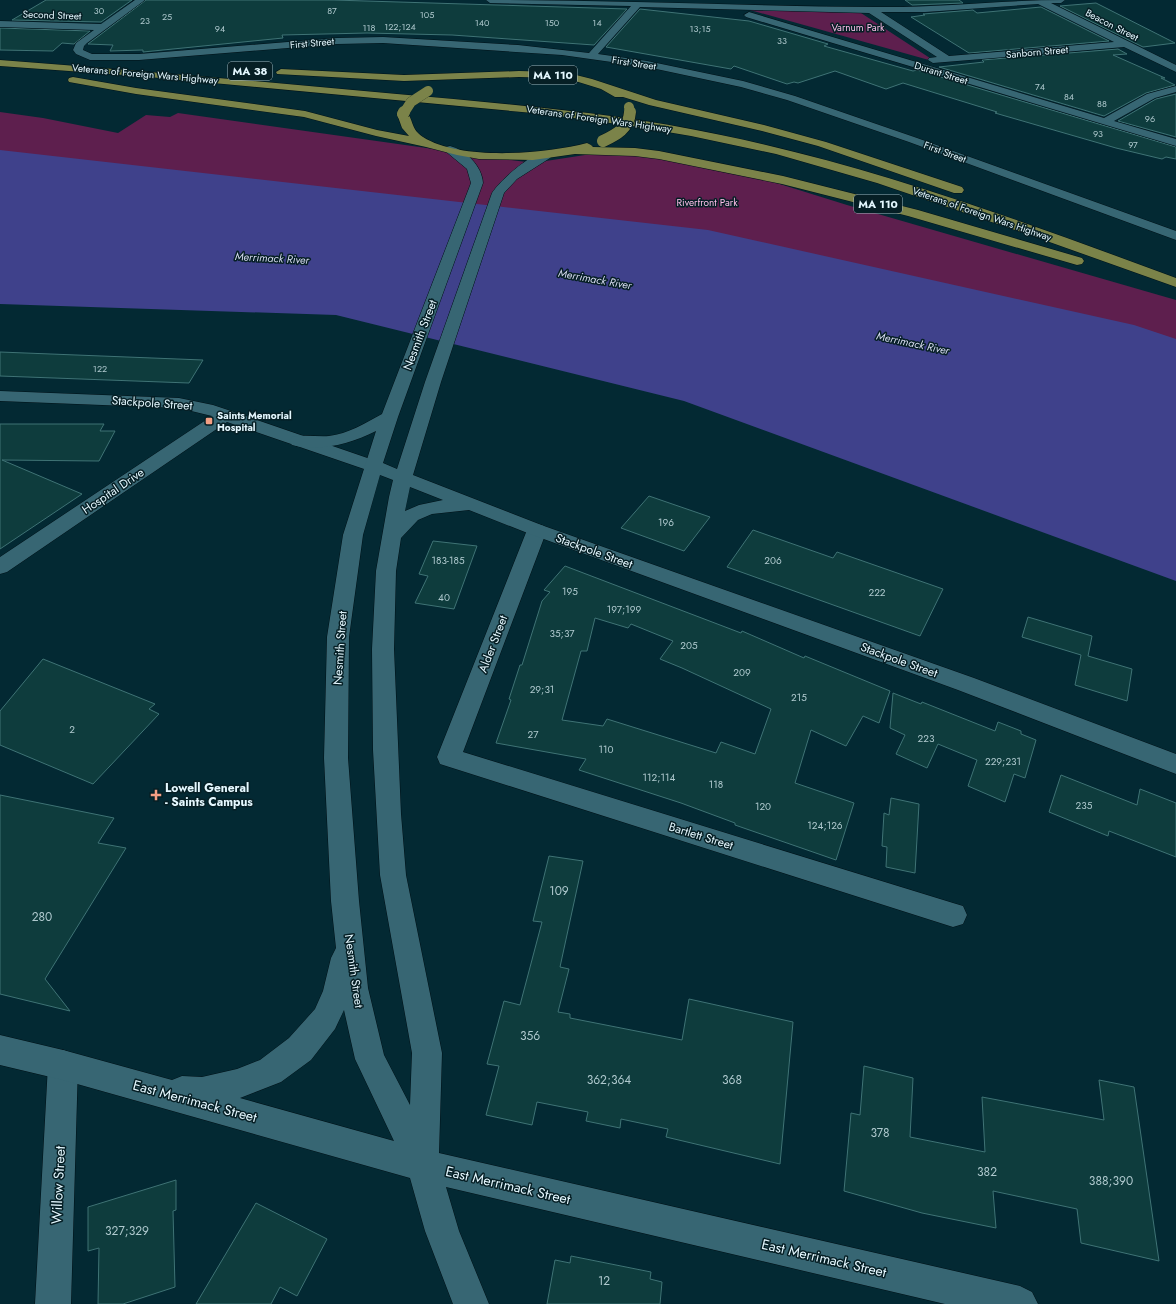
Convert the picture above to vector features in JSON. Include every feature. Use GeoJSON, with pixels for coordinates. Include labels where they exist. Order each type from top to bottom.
{"type":"FeatureCollection","features":[{"type":"Feature","properties":{"kind":"main road"},"geometry":{"type":"LineString","coordinates":[[2,66],[75,63],[196,68]]}},
{"type":"Feature","properties":{"kind":"main road"},"geometry":{"type":"LineString","coordinates":[[2,66],[136,91],[305,114],[376,133],[431,144]]}},
{"type":"Feature","properties":{"kind":"main road","name":"Veterans of Foreign Wars Highway"},"geometry":{"type":"LineString","coordinates":[[2,66],[123,72],[532,110],[606,118],[676,129],[780,152],[888,182],[1093,252],[1176,283]]}},
{"type":"Feature","properties":{"kind":"main road","name":"Veterans of Foreign Wars Highway"},"geometry":{"type":"LineString","coordinates":[[2,66],[105,77],[543,117],[668,135],[760,154],[838,175],[897,193],[1086,259],[1176,288]]}},
{"type":"Feature","properties":{"kind":"main road","name":"MA 38"},"geometry":{"type":"LineString","coordinates":[[274,72],[404,78],[499,75]]}},
{"type":"Feature","properties":{"kind":"main road","name":"MA 110"},"geometry":{"type":"LineString","coordinates":[[450,150],[431,144],[411,133],[406,127],[403,121],[403,114],[411,102],[428,91],[468,79],[499,75],[529,74],[558,76],[584,81],[653,104],[764,128],[822,144],[972,194]]}},
{"type":"Feature","properties":{"kind":"main road"},"geometry":{"type":"LineString","coordinates":[[574,150],[603,141],[614,135],[628,123],[630,113],[629,107],[621,97],[606,88]]}},
{"type":"Feature","properties":{"kind":"main road"},"geometry":{"type":"LineString","coordinates":[[450,150],[496,157],[546,155]]}},
{"type":"Feature","properties":{"kind":"main road","name":"MA 110"},"geometry":{"type":"LineString","coordinates":[[546,155],[574,150],[635,152],[659,155],[783,180],[906,211],[1176,288]]}},
{"type":"Feature","properties":{"kind":"main road"},"geometry":{"type":"LineString","coordinates":[[1057,227],[1176,278]]}},
{"type":"Feature","properties":{"kind":"street"},"geometry":{"type":"LineString","coordinates":[[103,27],[141,0]]}},
{"type":"Feature","properties":{"kind":"street"},"geometry":{"type":"LineString","coordinates":[[490,0],[574,1],[638,4],[705,3],[870,10],[925,9],[1061,0]]}},
{"type":"Feature","properties":{"kind":"street"},"geometry":{"type":"LineString","coordinates":[[864,0],[870,10],[953,63],[969,82]]}},
{"type":"Feature","properties":{"kind":"street","name":"Beacon Street"},"geometry":{"type":"LineString","coordinates":[[1040,1],[1176,69]]}},
{"type":"Feature","properties":{"kind":"street","name":"Durant Street"},"geometry":{"type":"LineString","coordinates":[[705,3],[908,62],[969,82],[1176,143]]}},
{"type":"Feature","properties":{"kind":"street"},"geometry":{"type":"LineString","coordinates":[[591,56],[638,4]]}},
{"type":"Feature","properties":{"kind":"street","name":"Second Street"},"geometry":{"type":"LineString","coordinates":[[0,24],[103,27]]}},
{"type":"Feature","properties":{"kind":"street","name":"First Street"},"geometry":{"type":"LineString","coordinates":[[103,27],[82,43],[78,50],[79,52],[90,57],[163,56],[358,40],[452,43],[591,56],[647,64],[709,76],[784,96],[934,148],[1176,236]]}},
{"type":"Feature","properties":{"kind":"street","name":"Sanborn Street"},"geometry":{"type":"LineString","coordinates":[[908,62],[1126,44]]}},
{"type":"Feature","properties":{"kind":"street"},"geometry":{"type":"LineString","coordinates":[[1104,122],[1151,96],[1176,89]]}},
{"type":"Feature","properties":{"kind":"street","name":"Nesmith Street"},"geometry":{"type":"LineString","coordinates":[[450,150],[470,164],[478,176],[475,191],[389,417],[372,466],[353,535],[338,638],[336,758],[342,857],[354,988],[370,1059],[423,1165],[442,1231],[471,1304]]}},
{"type":"Feature","properties":{"kind":"street","name":"Nesmith Street"},"geometry":{"type":"LineString","coordinates":[[423,1165],[427,1053],[393,875],[385,750],[383,649],[386,571],[398,497],[433,382],[498,194],[509,179],[546,155]]}},
{"type":"Feature","properties":{"kind":"street","name":"Stackpole Street"},"geometry":{"type":"LineString","coordinates":[[0,396],[179,403],[207,408],[372,466],[537,530],[966,684],[1176,764]]}},
{"type":"Feature","properties":{"kind":"street","name":"Hospital Drive"},"geometry":{"type":"LineString","coordinates":[[0,567],[225,415]]}},
{"type":"Feature","properties":{"kind":"street"},"geometry":{"type":"LineString","coordinates":[[298,441],[330,441],[342,438],[355,434],[389,417]]}},
{"type":"Feature","properties":{"kind":"street"},"geometry":{"type":"LineString","coordinates":[[391,538],[405,521],[415,514],[427,509],[446,505],[475,505]]}},
{"type":"Feature","properties":{"kind":"street","name":"Alder Street"},"geometry":{"type":"LineString","coordinates":[[449,757],[537,530]]}},
{"type":"Feature","properties":{"kind":"street","name":"Bartlett Street"},"geometry":{"type":"LineString","coordinates":[[449,757],[953,915]]}},
{"type":"Feature","properties":{"kind":"street"},"geometry":{"type":"LineString","coordinates":[[145,1088],[202,1092],[237,1084],[270,1071],[300,1049],[325,1019],[337,993],[349,940]]}},
{"type":"Feature","properties":{"kind":"street","name":"East Merrimack Street"},"geometry":{"type":"LineString","coordinates":[[0,1050],[63,1065],[423,1165],[1020,1304]]}},
{"type":"Feature","properties":{"kind":"street","name":"Willow Street"},"geometry":{"type":"LineString","coordinates":[[53,1304],[63,1065]]}},
{"type":"Feature","properties":{"kind":"green space","name":"Varnum Park"},"geometry":{"type":"Polygon","coordinates":[[[750,10],[861,13],[936,62],[750,10]]]}},
{"type":"Feature","properties":{"kind":"green space","name":"Riverfront Park"},"geometry":{"type":"Polygon","coordinates":[[[0,112],[43,118],[118,133],[146,115],[170,117],[178,113],[533,163],[585,155],[656,155],[716,164],[847,205],[1176,300],[1176,352],[0,162],[0,112]]]}},
{"type":"Feature","properties":{"kind":"water","name":"Merrimack River"},"geometry":{"type":"Polygon","coordinates":[[[0,150],[708,230],[1134,325],[1176,339],[1176,581],[684,401],[336,315],[0,304],[0,150]]]}},
{"type":"Feature","properties":{"kind":"building"},"geometry":{"type":"Polygon","coordinates":[[[46,0],[132,0],[101,22],[12,20],[46,0]]]}},
{"type":"Feature","properties":{"kind":"building"},"geometry":{"type":"Polygon","coordinates":[[[146,0],[333,0],[627,9],[594,45],[452,35],[367,33],[282,35],[283,38],[143,52],[143,50],[110,51],[113,45],[88,44],[146,0]]]}},
{"type":"Feature","properties":{"kind":"building"},"geometry":{"type":"Polygon","coordinates":[[[905,0],[959,0],[963,3],[912,5],[905,0]]]}},
{"type":"Feature","properties":{"kind":"building"},"geometry":{"type":"Polygon","coordinates":[[[1096,3],[1175,43],[1143,47],[1060,6],[1096,3]]]}},
{"type":"Feature","properties":{"kind":"building"},"geometry":{"type":"Polygon","coordinates":[[[1041,7],[1109,41],[969,53],[911,17],[925,15],[923,14],[973,10],[977,13],[1041,7]]]}},
{"type":"Feature","properties":{"kind":"building"},"geometry":{"type":"Polygon","coordinates":[[[640,9],[749,21],[828,44],[824,46],[913,71],[917,70],[1176,147],[1176,159],[1166,157],[1162,159],[1116,148],[995,113],[997,112],[903,83],[886,89],[835,71],[798,83],[794,82],[787,84],[734,66],[731,69],[606,47],[640,9]]]}},
{"type":"Feature","properties":{"kind":"building"},"geometry":{"type":"Polygon","coordinates":[[[0,28],[90,31],[74,44],[62,43],[53,51],[0,50],[0,28]]]}},
{"type":"Feature","properties":{"kind":"building"},"geometry":{"type":"Polygon","coordinates":[[[1118,49],[1127,54],[1113,55],[1165,78],[1161,78],[1175,85],[1146,93],[1104,116],[939,67],[984,62],[982,60],[1118,49]]]}},
{"type":"Feature","properties":{"kind":"building"},"geometry":{"type":"Polygon","coordinates":[[[1176,94],[1176,137],[1118,121],[1156,99],[1176,94]]]}},
{"type":"Feature","properties":{"kind":"building"},"geometry":{"type":"Polygon","coordinates":[[[0,352],[203,360],[189,383],[0,376],[0,352]]]}},
{"type":"Feature","properties":{"kind":"building"},"geometry":{"type":"Polygon","coordinates":[[[0,424],[104,424],[100,431],[115,431],[99,461],[2,460],[82,494],[0,549],[0,424]]]}},
{"type":"Feature","properties":{"kind":"building"},"geometry":{"type":"Polygon","coordinates":[[[649,496],[710,517],[684,551],[621,528],[649,496]]]}},
{"type":"Feature","properties":{"kind":"building"},"geometry":{"type":"Polygon","coordinates":[[[753,530],[833,558],[837,552],[943,589],[920,636],[727,567],[753,530]]]}},
{"type":"Feature","properties":{"kind":"building"},"geometry":{"type":"Polygon","coordinates":[[[433,541],[477,546],[454,609],[415,603],[428,576],[419,574],[433,541]]]}},
{"type":"Feature","properties":{"kind":"building"},"geometry":{"type":"Polygon","coordinates":[[[565,566],[741,633],[742,631],[804,658],[805,656],[890,691],[879,723],[863,716],[846,746],[811,730],[795,783],[854,803],[836,860],[735,825],[735,823],[681,803],[579,770],[586,759],[496,743],[511,700],[509,699],[520,665],[522,665],[542,601],[550,592],[544,590],[565,566]],[[595,618],[587,651],[581,651],[562,720],[603,726],[607,719],[716,753],[721,742],[755,754],[771,709],[660,659],[673,641],[631,624],[628,628],[595,618]]]}},
{"type":"Feature","properties":{"kind":"building"},"geometry":{"type":"Polygon","coordinates":[[[1028,617],[1092,636],[1088,656],[1132,669],[1127,701],[1075,685],[1081,655],[1022,637],[1028,617]]]}},
{"type":"Feature","properties":{"kind":"building"},"geometry":{"type":"Polygon","coordinates":[[[43,659],[155,704],[149,709],[159,714],[93,784],[0,745],[0,711],[43,659]]]}},
{"type":"Feature","properties":{"kind":"building"},"geometry":{"type":"Polygon","coordinates":[[[893,693],[921,704],[922,702],[995,731],[998,722],[1021,731],[1021,734],[1036,740],[1025,778],[1014,774],[1005,802],[968,786],[977,760],[938,744],[927,768],[896,754],[905,735],[890,728],[893,693]]]}},
{"type":"Feature","properties":{"kind":"building"},"geometry":{"type":"Polygon","coordinates":[[[1061,775],[1137,805],[1140,789],[1176,803],[1176,857],[1109,831],[1108,836],[1049,812],[1061,775]]]}},
{"type":"Feature","properties":{"kind":"building"},"geometry":{"type":"Polygon","coordinates":[[[0,795],[114,818],[98,843],[126,848],[45,979],[70,1011],[0,994],[0,795]]]}},
{"type":"Feature","properties":{"kind":"building"},"geometry":{"type":"Polygon","coordinates":[[[891,798],[919,804],[915,873],[886,867],[887,847],[882,846],[884,813],[889,815],[891,798]]]}},
{"type":"Feature","properties":{"kind":"building"},"geometry":{"type":"Polygon","coordinates":[[[549,856],[583,861],[560,967],[569,969],[558,1012],[570,1014],[570,1018],[682,1040],[689,999],[793,1022],[780,1164],[666,1137],[668,1129],[621,1119],[620,1128],[586,1121],[588,1112],[537,1102],[532,1125],[486,1115],[499,1066],[487,1064],[504,1001],[520,1005],[542,922],[533,921],[549,856]]]}},
{"type":"Feature","properties":{"kind":"building"},"geometry":{"type":"Polygon","coordinates":[[[864,1066],[913,1078],[910,1137],[985,1152],[982,1097],[1104,1120],[1099,1080],[1134,1087],[1159,1261],[1081,1243],[1077,1209],[993,1191],[996,1228],[922,1213],[844,1191],[851,1113],[860,1115],[864,1066]]]}},
{"type":"Feature","properties":{"kind":"building"},"geometry":{"type":"Polygon","coordinates":[[[176,1180],[176,1210],[173,1211],[175,1287],[123,1304],[98,1304],[99,1248],[88,1251],[88,1207],[176,1180]]]}},
{"type":"Feature","properties":{"kind":"building"},"geometry":{"type":"Polygon","coordinates":[[[256,1203],[327,1239],[297,1296],[280,1287],[271,1304],[196,1304],[256,1203]]]}},
{"type":"Feature","properties":{"kind":"building"},"geometry":{"type":"Polygon","coordinates":[[[571,1256],[651,1272],[650,1279],[662,1282],[660,1304],[547,1304],[555,1260],[570,1263],[571,1256]]]}},
{"type":"Feature","properties":{"kind":"place","name":"Saints Memorial Hospital"},"geometry":{"type":"Point","coordinates":[209,421]}},
{"type":"Feature","properties":{"kind":"place","name":"Lowell General - Saints Campus"},"geometry":{"type":"Point","coordinates":[156,795]}}]}
